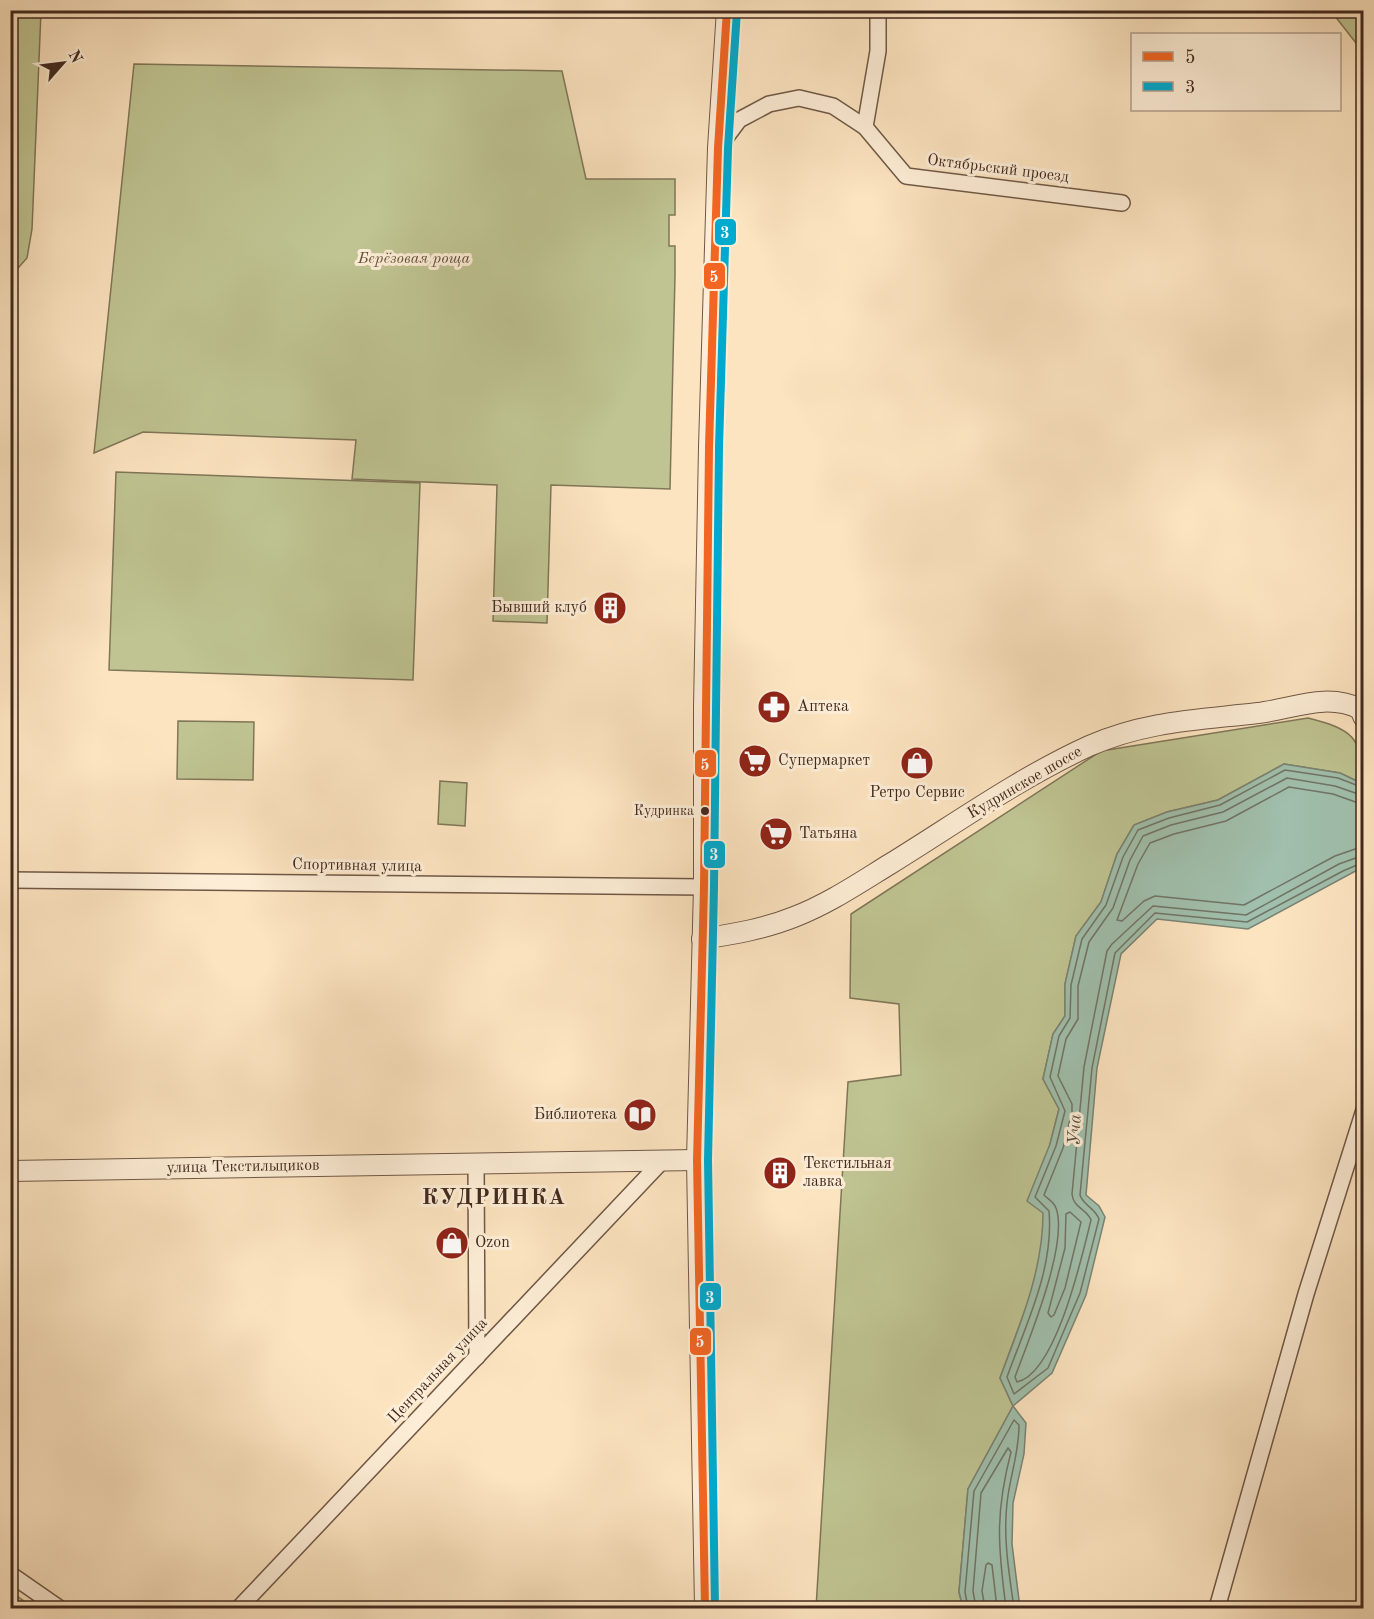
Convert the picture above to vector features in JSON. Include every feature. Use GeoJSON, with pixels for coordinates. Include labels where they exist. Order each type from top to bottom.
{"type":"FeatureCollection","features":[{"type":"Feature","properties":{"kind":"street"},"geometry":{"type":"LineString","coordinates":[[705,1608],[697,1160],[704,887],[704,706],[718,147],[727,10]]}},
{"type":"Feature","properties":{"kind":"street"},"geometry":{"type":"LineString","coordinates":[[865,127],[879,51],[878,10]]}},
{"type":"Feature","properties":{"kind":"street","name":"Октябрьский проезд"},"geometry":{"type":"LineString","coordinates":[[718,147],[739,120],[769,104],[799,98],[833,106],[865,127],[906,176],[1122,203]]}},
{"type":"Feature","properties":{"kind":"street","name":"Кудринское шоссе"},"geometry":{"type":"LineString","coordinates":[[702,939],[762,929],[797,916],[841,894],[1038,773],[1090,746],[1135,729],[1183,719],[1260,712],[1318,702],[1345,702],[1360,709],[1364,718]]}},
{"type":"Feature","properties":{"kind":"street","name":"Спортивная улица"},"geometry":{"type":"LineString","coordinates":[[10,880],[704,887]]}},
{"type":"Feature","properties":{"kind":"street"},"geometry":{"type":"LineString","coordinates":[[1217,1608],[1306,1294],[1364,1110]]}},
{"type":"Feature","properties":{"kind":"street","name":"Центральная улица"},"geometry":{"type":"LineString","coordinates":[[239,1608],[664,1159]]}},
{"type":"Feature","properties":{"kind":"street","name":"улица Текстильщиков"},"geometry":{"type":"LineString","coordinates":[[10,1171],[697,1160]]}},
{"type":"Feature","properties":{"kind":"street"},"geometry":{"type":"LineString","coordinates":[[476,1162],[477,1357]]}},
{"type":"Feature","properties":{"kind":"street"},"geometry":{"type":"LineString","coordinates":[[10,1574],[59,1608]]}},
{"type":"Feature","properties":{"kind":"green space"},"geometry":{"type":"Polygon","coordinates":[[[11,10],[41,11],[32,229],[27,258],[11,276],[11,10]]]}},
{"type":"Feature","properties":{"kind":"green space"},"geometry":{"type":"Polygon","coordinates":[[[1331,11],[1363,11],[1363,52],[1331,11]]]}},
{"type":"Feature","properties":{"kind":"green space","name":"Берёзовая роща"},"geometry":{"type":"Polygon","coordinates":[[[134,64],[562,71],[586,179],[675,179],[675,215],[669,215],[669,246],[675,246],[670,489],[551,485],[547,623],[493,621],[497,485],[352,479],[356,440],[143,432],[94,453],[134,64]]]}},
{"type":"Feature","properties":{"kind":"green space"},"geometry":{"type":"Polygon","coordinates":[[[116,472],[420,483],[413,680],[109,670],[116,472]]]}},
{"type":"Feature","properties":{"kind":"green space"},"geometry":{"type":"Polygon","coordinates":[[[1308,718],[1335,726],[1352,737],[1360,755],[1363,784],[1340,773],[1284,764],[1218,800],[1167,812],[1134,825],[1117,854],[1101,902],[1076,936],[1065,984],[1065,1016],[1053,1034],[1043,1079],[1059,1109],[1050,1144],[1043,1244],[1030,1297],[1000,1378],[1013,1406],[968,1489],[959,1592],[963,1608],[816,1608],[848,1082],[901,1075],[899,1004],[850,998],[851,914],[1101,751],[1308,718]]]}},
{"type":"Feature","properties":{"kind":"green space"},"geometry":{"type":"Polygon","coordinates":[[[178,721],[254,722],[253,780],[177,779],[178,721]]]}},
{"type":"Feature","properties":{"kind":"green space"},"geometry":{"type":"Polygon","coordinates":[[[440,781],[467,783],[465,826],[438,824],[440,781]]]}},
{"type":"Feature","properties":{"kind":"green space"},"geometry":{"type":"Polygon","coordinates":[[[11,1592],[34,1608],[11,1608],[11,1592]]]}},
{"type":"Feature","properties":{"kind":"water","name":"Уча"},"geometry":{"type":"Polygon","coordinates":[[[1284,764],[1340,773],[1363,784],[1363,867],[1248,929],[1157,919],[1121,954],[1097,1068],[1086,1195],[1099,1206],[1105,1217],[1086,1295],[1052,1373],[1013,1406],[1000,1378],[1029,1297],[1042,1235],[1043,1213],[1027,1201],[1050,1144],[1059,1109],[1043,1079],[1053,1034],[1065,1016],[1065,984],[1076,936],[1101,902],[1117,854],[1134,825],[1167,812],[1218,800],[1284,764]]]}},
{"type":"Feature","properties":{"kind":"water"},"geometry":{"type":"Polygon","coordinates":[[[1013,1406],[1026,1423],[1024,1454],[1013,1503],[1012,1544],[1020,1608],[963,1608],[959,1592],[968,1489],[1013,1406]]]}},
{"type":"Feature","properties":{"kind":"transit line","name":"5"},"geometry":{"type":"LineString","coordinates":[[705,1608],[697,1160],[704,887],[709,447],[718,148],[727,10]]}},
{"type":"Feature","properties":{"kind":"transit line","name":"3"},"geometry":{"type":"LineString","coordinates":[[715,1608],[708,1160],[719,447],[728,148],[737,11]]}},
{"type":"Feature","properties":{"kind":"place","name":"Бывший клуб"},"geometry":{"type":"Point","coordinates":[610,608]}},
{"type":"Feature","properties":{"kind":"place","name":"Аптека"},"geometry":{"type":"Point","coordinates":[774,707]}},
{"type":"Feature","properties":{"kind":"place","name":"Супермаркет"},"geometry":{"type":"Point","coordinates":[755,761]}},
{"type":"Feature","properties":{"kind":"place","name":"Ретро Сервис"},"geometry":{"type":"Point","coordinates":[917,763]}},
{"type":"Feature","properties":{"kind":"place","name":"Кудринка"},"geometry":{"type":"Point","coordinates":[705,811]}},
{"type":"Feature","properties":{"kind":"place","name":"Татьяна"},"geometry":{"type":"Point","coordinates":[776,834]}},
{"type":"Feature","properties":{"kind":"place","name":"Библиотека"},"geometry":{"type":"Point","coordinates":[640,1115]}},
{"type":"Feature","properties":{"kind":"place","name":"Текстильная лавка"},"geometry":{"type":"Point","coordinates":[780,1173]}},
{"type":"Feature","properties":{"kind":"place","name":"Ozon"},"geometry":{"type":"Point","coordinates":[452,1243]}},
{"type":"Feature","properties":{"kind":"district","name":"КУДРИНКА"},"geometry":{"type":"Point","coordinates":[494,1198]}}]}
